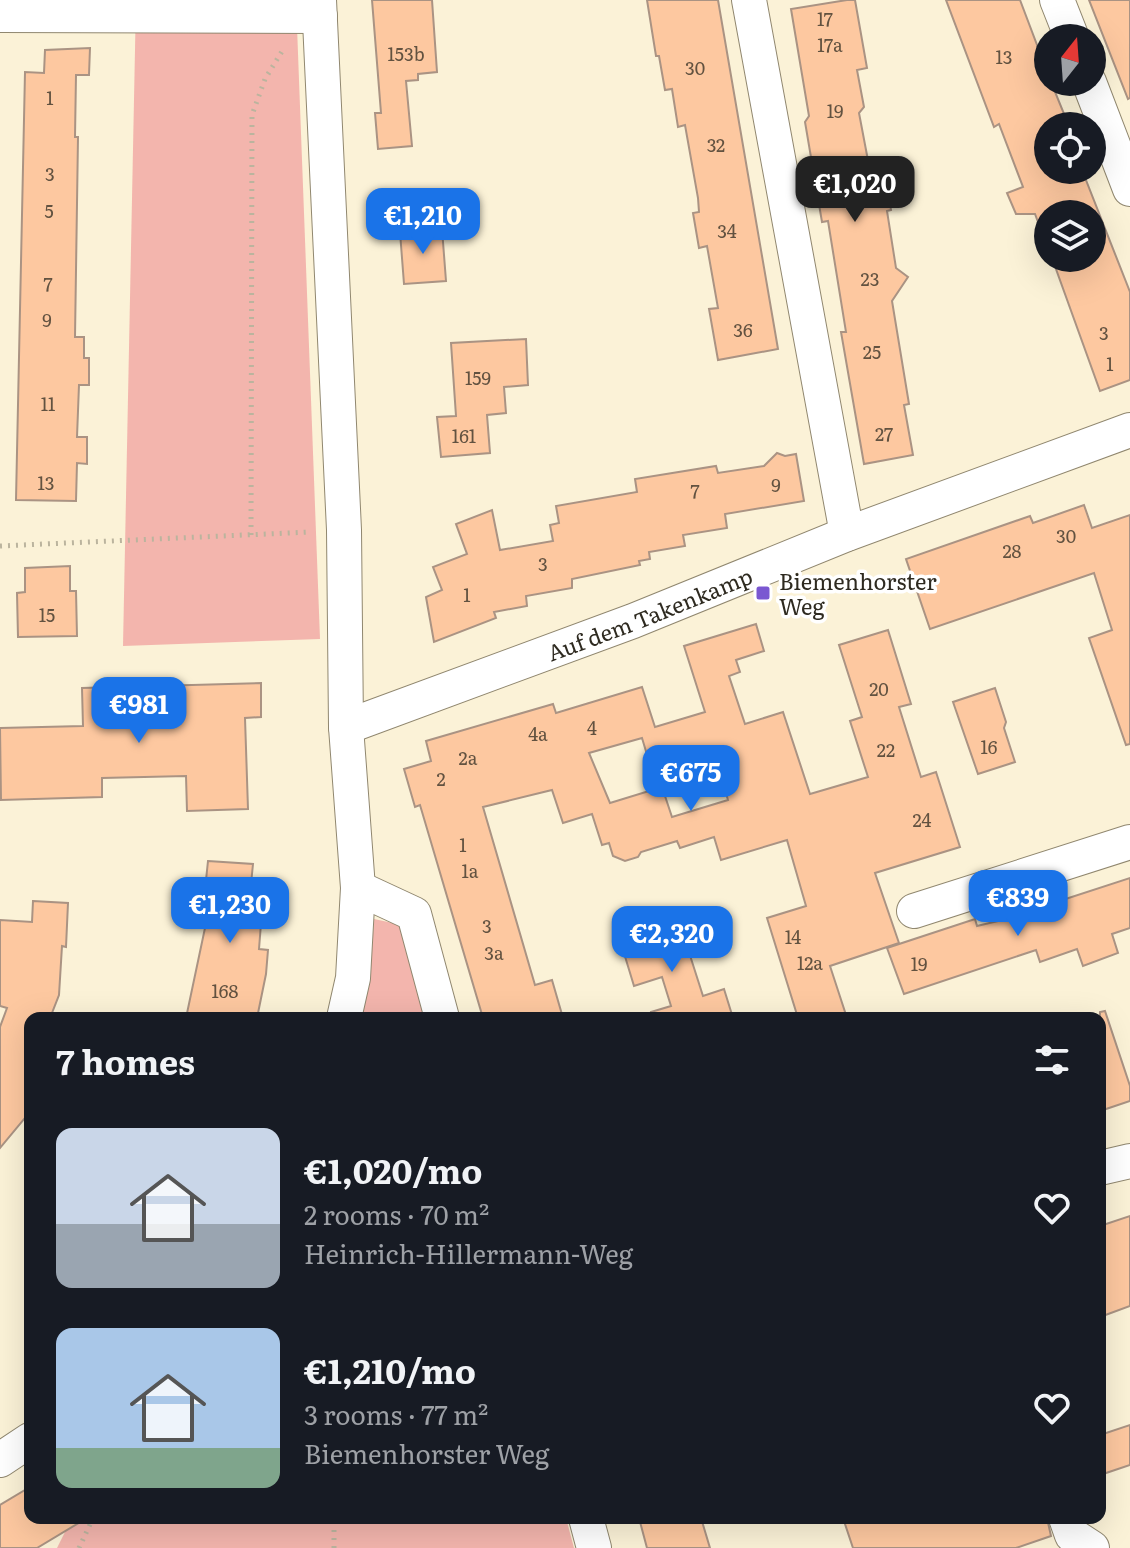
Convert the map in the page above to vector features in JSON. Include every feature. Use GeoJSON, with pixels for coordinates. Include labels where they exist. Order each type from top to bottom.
{"type":"FeatureCollection","features":[{"type":"Feature","properties":{"kind":"street"},"geometry":{"type":"LineString","coordinates":[[749,0],[847,534]]}},
{"type":"Feature","properties":{"kind":"street"},"geometry":{"type":"LineString","coordinates":[[1057,0],[1066,24]]}},
{"type":"Feature","properties":{"kind":"street"},"geometry":{"type":"LineString","coordinates":[[0,15],[285,18],[320,8],[344,530],[346,727],[358,888],[353,978],[345,1012]]}},
{"type":"Feature","properties":{"kind":"street"},"geometry":{"type":"LineString","coordinates":[[1094,96],[1130,189]]}},
{"type":"Feature","properties":{"kind":"street","name":"Auf dem Takenkamp"},"geometry":{"type":"LineString","coordinates":[[346,727],[633,621],[847,534],[1130,430]]}},
{"type":"Feature","properties":{"kind":"street"},"geometry":{"type":"LineString","coordinates":[[914,911],[1130,842]]}},
{"type":"Feature","properties":{"kind":"street"},"geometry":{"type":"LineString","coordinates":[[358,888],[414,914],[440,1012]]}},
{"type":"Feature","properties":{"kind":"street"},"geometry":{"type":"LineString","coordinates":[[1106,1167],[1130,1161]]}},
{"type":"Feature","properties":{"kind":"street"},"geometry":{"type":"LineString","coordinates":[[0,1460],[24,1444]]}},
{"type":"Feature","properties":{"kind":"street"},"geometry":{"type":"LineString","coordinates":[[588,1524],[594,1548]]}},
{"type":"Feature","properties":{"kind":"street"},"geometry":{"type":"LineString","coordinates":[[1068,1524],[1072,1535],[1092,1548]]}},
{"type":"Feature","properties":{"kind":"path"},"geometry":{"type":"LineString","coordinates":[[251,535],[252,115],[265,79],[286,46],[285,18]]}},
{"type":"Feature","properties":{"kind":"path"},"geometry":{"type":"LineString","coordinates":[[0,546],[344,530]]}},
{"type":"Feature","properties":{"kind":"path"},"geometry":{"type":"LineString","coordinates":[[79,1548],[90,1524]]}},
{"type":"Feature","properties":{"kind":"path"},"geometry":{"type":"LineString","coordinates":[[334,1524],[334,1548]]}},
{"type":"Feature","properties":{"kind":"shaded area"},"geometry":{"type":"Polygon","coordinates":[[[136,0],[296,0],[320,639],[123,646],[136,0]]]}},
{"type":"Feature","properties":{"kind":"shaded area"},"geometry":{"type":"Polygon","coordinates":[[[374,919],[402,925],[425,1012],[359,1012],[371,963],[374,919]]]}},
{"type":"Feature","properties":{"kind":"shaded area"},"geometry":{"type":"Polygon","coordinates":[[[69,1524],[568,1524],[574,1548],[57,1548],[69,1524]]]}},
{"type":"Feature","properties":{"kind":"building"},"geometry":{"type":"Polygon","coordinates":[[[372,0],[432,0],[437,72],[418,74],[418,80],[406,81],[412,146],[378,149],[375,113],[381,113],[372,0]]]}},
{"type":"Feature","properties":{"kind":"building"},"geometry":{"type":"Polygon","coordinates":[[[647,0],[718,0],[778,349],[718,360],[709,309],[718,308],[707,246],[699,248],[693,213],[699,212],[698,198],[685,125],[678,127],[672,89],[665,90],[647,0]]]}},
{"type":"Feature","properties":{"kind":"building"},"geometry":{"type":"Polygon","coordinates":[[[855,0],[867,68],[857,70],[864,107],[859,113],[870,171],[884,169],[896,268],[908,277],[892,301],[909,404],[904,405],[913,455],[864,464],[841,332],[846,332],[828,221],[822,222],[805,122],[809,116],[791,9],[855,0]]]}},
{"type":"Feature","properties":{"kind":"building"},"geometry":{"type":"Polygon","coordinates":[[[946,0],[1020,0],[1034,37],[1034,96],[1057,96],[1063,112],[1034,112],[1034,184],[1088,184],[1094,200],[1034,200],[1034,214],[1016,214],[1007,193],[1023,187],[999,124],[994,127],[946,0]]]}},
{"type":"Feature","properties":{"kind":"building"},"geometry":{"type":"Polygon","coordinates":[[[1089,0],[1130,0],[1128,99],[1106,43],[1106,24],[1098,24],[1089,0]]]}},
{"type":"Feature","properties":{"kind":"building"},"geometry":{"type":"Polygon","coordinates":[[[90,48],[89,75],[76,75],[75,137],[78,137],[75,337],[84,337],[84,358],[89,358],[89,385],[79,385],[77,437],[87,437],[87,464],[77,463],[76,501],[16,500],[25,72],[44,73],[45,50],[90,48]]]}},
{"type":"Feature","properties":{"kind":"building"},"geometry":{"type":"Polygon","coordinates":[[[442,229],[446,281],[404,284],[400,232],[442,229]]]}},
{"type":"Feature","properties":{"kind":"building"},"geometry":{"type":"Polygon","coordinates":[[[1106,231],[1130,292],[1130,380],[1100,391],[1057,272],[1106,272],[1106,231]]]}},
{"type":"Feature","properties":{"kind":"building"},"geometry":{"type":"Polygon","coordinates":[[[526,339],[528,385],[504,387],[506,413],[487,415],[490,453],[441,457],[437,417],[456,416],[451,343],[526,339]]]}},
{"type":"Feature","properties":{"kind":"building"},"geometry":{"type":"Polygon","coordinates":[[[777,453],[785,456],[796,454],[804,501],[725,514],[727,528],[683,535],[685,546],[649,552],[650,559],[639,561],[640,565],[572,579],[572,588],[526,596],[527,606],[494,612],[496,618],[434,642],[426,597],[442,590],[433,567],[467,554],[456,524],[492,510],[500,550],[553,541],[550,525],[559,523],[556,506],[637,492],[635,479],[716,466],[718,473],[764,466],[777,453]]]}},
{"type":"Feature","properties":{"kind":"building"},"geometry":{"type":"Polygon","coordinates":[[[1084,505],[1092,528],[1130,515],[1130,744],[1126,745],[1089,638],[1112,630],[1094,573],[930,629],[906,559],[1030,516],[1033,523],[1084,505]]]}},
{"type":"Feature","properties":{"kind":"building"},"geometry":{"type":"Polygon","coordinates":[[[70,566],[70,591],[76,591],[77,636],[18,637],[17,593],[25,592],[25,568],[70,566]]]}},
{"type":"Feature","properties":{"kind":"building"},"geometry":{"type":"Polygon","coordinates":[[[756,624],[764,651],[736,660],[740,672],[729,676],[745,724],[783,712],[810,794],[868,777],[850,721],[862,717],[839,645],[888,630],[911,704],[899,707],[921,777],[936,772],[960,847],[875,873],[899,943],[830,966],[845,1012],[796,1012],[767,918],[806,906],[787,840],[721,860],[714,837],[680,848],[677,841],[641,852],[638,857],[625,861],[613,856],[609,843],[602,845],[592,814],[563,823],[552,790],[483,807],[535,985],[552,980],[561,1012],[481,1012],[420,805],[415,807],[404,769],[431,761],[426,741],[553,704],[556,713],[642,687],[655,727],[705,712],[684,646],[756,624]],[[642,738],[589,753],[610,803],[662,787],[672,817],[728,800],[714,753],[651,768],[642,738]]]}},
{"type":"Feature","properties":{"kind":"building"},"geometry":{"type":"Polygon","coordinates":[[[261,683],[261,717],[245,718],[248,809],[187,811],[186,776],[102,778],[102,797],[1,800],[0,728],[83,726],[82,688],[261,683]]]}},
{"type":"Feature","properties":{"kind":"building"},"geometry":{"type":"Polygon","coordinates":[[[995,688],[1015,762],[978,774],[953,702],[995,688]]]}},
{"type":"Feature","properties":{"kind":"building"},"geometry":{"type":"Polygon","coordinates":[[[208,861],[253,864],[251,884],[264,885],[259,949],[268,950],[258,1012],[187,1012],[205,928],[199,928],[202,880],[206,880],[208,861]]]}},
{"type":"Feature","properties":{"kind":"building"},"geometry":{"type":"Polygon","coordinates":[[[1130,878],[1130,928],[1112,934],[1118,953],[1083,966],[1077,949],[1040,962],[1036,950],[904,994],[887,948],[975,919],[977,926],[998,921],[1130,878]]]}},
{"type":"Feature","properties":{"kind":"building"},"geometry":{"type":"Polygon","coordinates":[[[33,901],[68,903],[59,995],[52,1012],[24,1012],[24,1119],[0,1148],[0,1027],[7,1008],[0,1006],[0,920],[32,922],[33,901]]]}},
{"type":"Feature","properties":{"kind":"building"},"geometry":{"type":"Polygon","coordinates":[[[679,921],[703,996],[724,989],[731,1012],[651,1012],[671,1006],[662,977],[634,986],[620,940],[679,921]]]}},
{"type":"Feature","properties":{"kind":"building"},"geometry":{"type":"Polygon","coordinates":[[[1106,1014],[1130,1086],[1130,1101],[1106,1109],[1106,1014]]]}},
{"type":"Feature","properties":{"kind":"building"},"geometry":{"type":"Polygon","coordinates":[[[1130,1216],[1130,1306],[1106,1315],[1106,1224],[1130,1216]]]}},
{"type":"Feature","properties":{"kind":"building"},"geometry":{"type":"Polygon","coordinates":[[[1130,1425],[1130,1465],[1106,1473],[1106,1433],[1130,1425]]]}},
{"type":"Feature","properties":{"kind":"building"},"geometry":{"type":"Polygon","coordinates":[[[24,1491],[24,1524],[77,1524],[37,1548],[0,1548],[0,1505],[24,1491]]]}},
{"type":"Feature","properties":{"kind":"building"},"geometry":{"type":"Polygon","coordinates":[[[641,1524],[703,1524],[710,1548],[647,1548],[641,1524]]]}},
{"type":"Feature","properties":{"kind":"building"},"geometry":{"type":"Polygon","coordinates":[[[845,1524],[1048,1524],[1051,1536],[1016,1548],[853,1548],[845,1524]]]}},
{"type":"Feature","properties":{"kind":"place","name":"Biemenhorster Weg"},"geometry":{"type":"Point","coordinates":[763,593]}}]}
